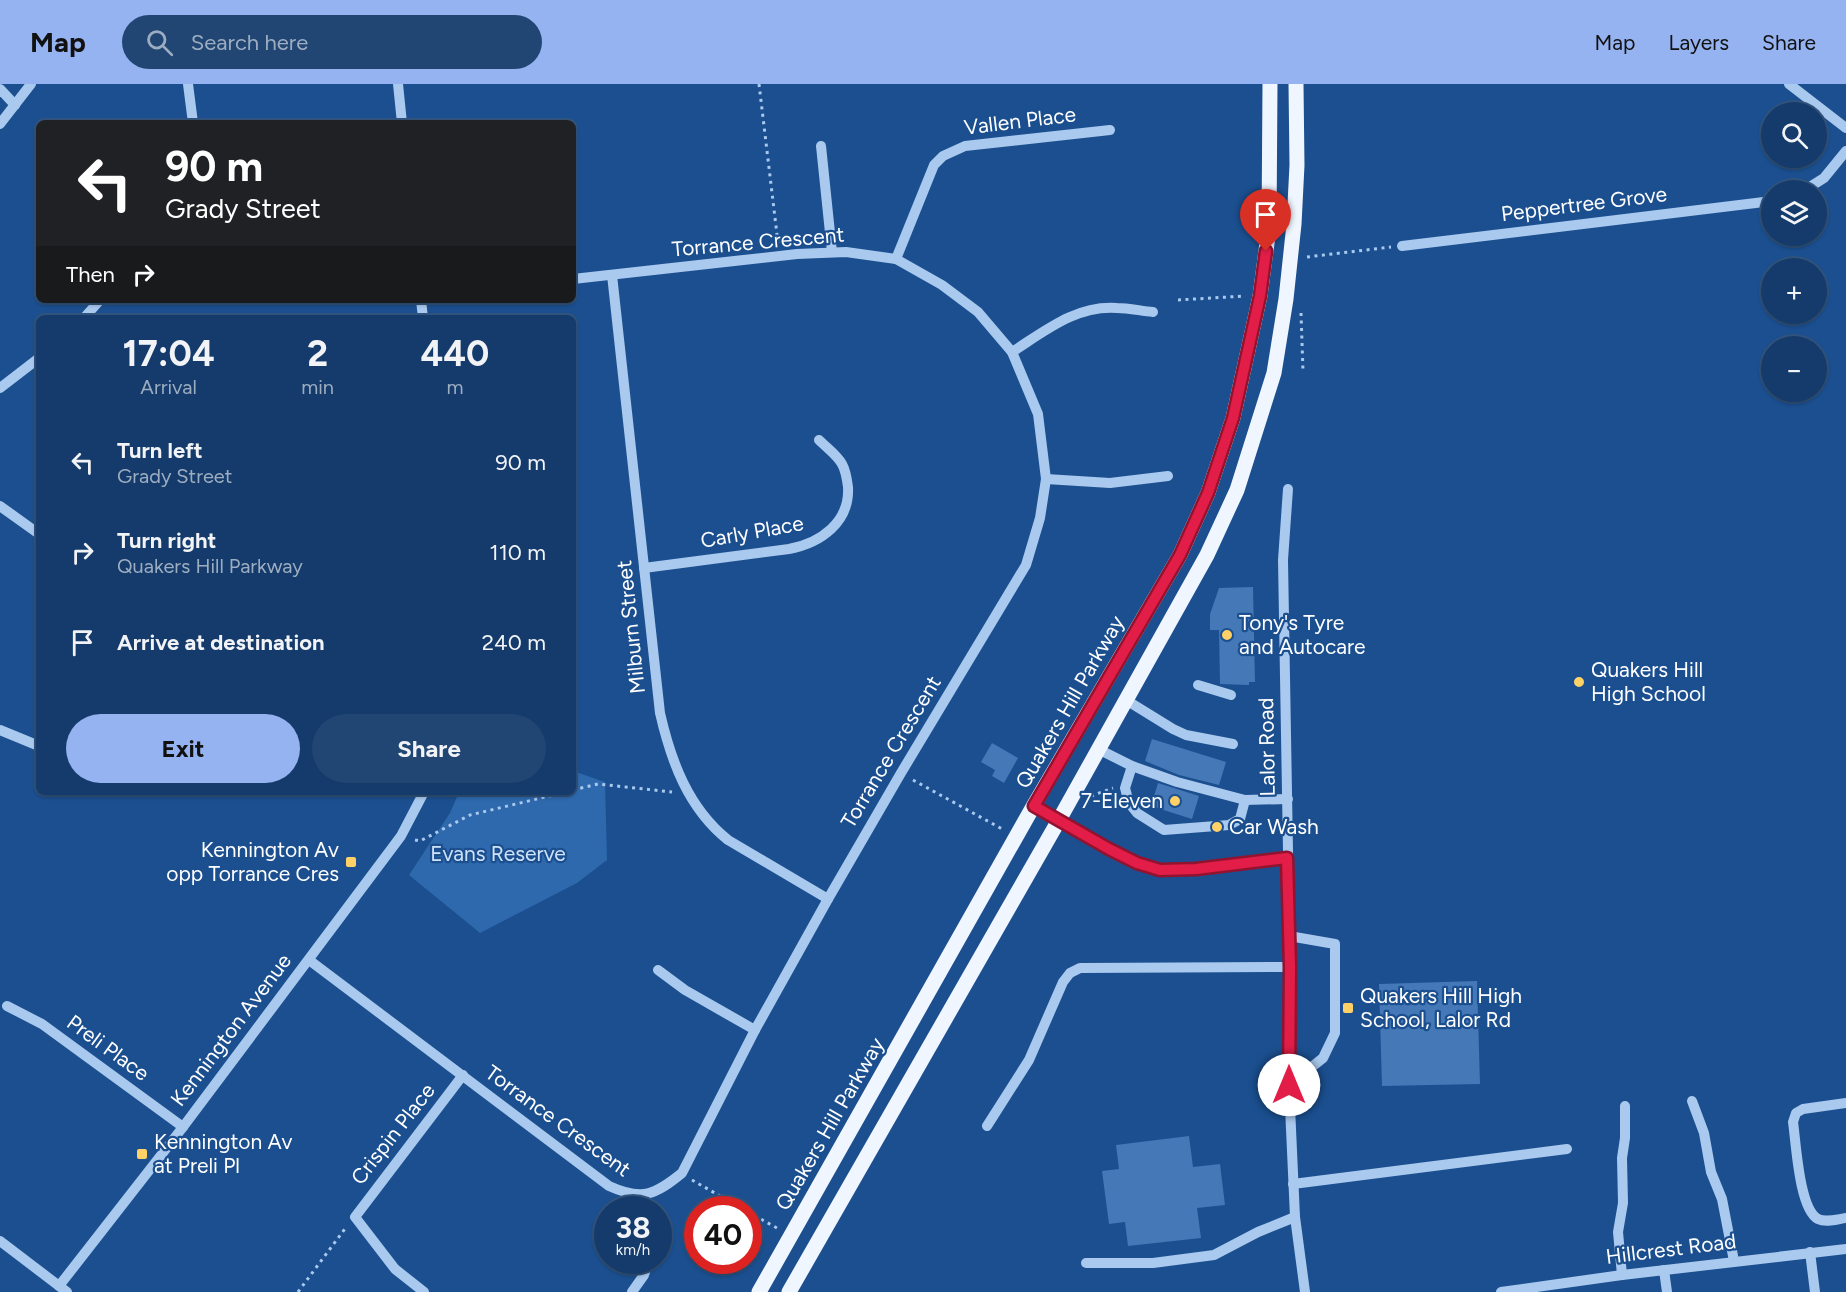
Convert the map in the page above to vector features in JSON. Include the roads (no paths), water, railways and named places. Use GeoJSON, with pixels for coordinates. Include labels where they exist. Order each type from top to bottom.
{"type":"FeatureCollection","features":[{"type":"Feature","properties":{"kind":"main road","name":"Quakers Hill Parkway"},"geometry":{"type":"LineString","coordinates":[[759,1292],[1034,806],[1180,555],[1208,493],[1233,418],[1260,296],[1269,228],[1270,84]]}},
{"type":"Feature","properties":{"kind":"main road"},"geometry":{"type":"LineString","coordinates":[[789,1292],[1059,820],[1207,555],[1237,490],[1274,373],[1286,299],[1294,224],[1297,165],[1296,84]]}},
{"type":"Feature","properties":{"kind":"street"},"geometry":{"type":"LineString","coordinates":[[0,124],[31,84]]}},
{"type":"Feature","properties":{"kind":"street"},"geometry":{"type":"LineString","coordinates":[[188,84],[193,120]]}},
{"type":"Feature","properties":{"kind":"street"},"geometry":{"type":"LineString","coordinates":[[398,84],[402,120]]}},
{"type":"Feature","properties":{"kind":"street"},"geometry":{"type":"LineString","coordinates":[[1790,84],[1846,128]]}},
{"type":"Feature","properties":{"kind":"street"},"geometry":{"type":"LineString","coordinates":[[0,89],[15,105]]}},
{"type":"Feature","properties":{"kind":"street","name":"Vallen Place"},"geometry":{"type":"LineString","coordinates":[[896,259],[934,165],[950,152],[965,146],[1110,130]]}},
{"type":"Feature","properties":{"kind":"street"},"geometry":{"type":"LineString","coordinates":[[820,146],[832,252]]}},
{"type":"Feature","properties":{"kind":"street"},"geometry":{"type":"LineString","coordinates":[[1821,180],[1846,151]]}},
{"type":"Feature","properties":{"kind":"street","name":"Peppertree Grove"},"geometry":{"type":"LineString","coordinates":[[1402,246],[1761,202]]}},
{"type":"Feature","properties":{"kind":"street","name":"Torrance Crescent"},"geometry":{"type":"LineString","coordinates":[[309,960],[609,1186],[627,1194],[645,1195],[665,1187],[682,1173],[755,1030],[828,898],[1026,566],[1040,518],[1046,479],[1038,414],[1012,352],[978,312],[942,285],[896,259],[846,252],[797,254],[576,279]]}},
{"type":"Feature","properties":{"kind":"street","name":"Milburn Street"},"geometry":{"type":"LineString","coordinates":[[612,275],[660,713],[667,740],[690,797],[713,828],[728,840],[828,898]]}},
{"type":"Feature","properties":{"kind":"street"},"geometry":{"type":"LineString","coordinates":[[87,315],[97,303]]}},
{"type":"Feature","properties":{"kind":"street"},"geometry":{"type":"LineString","coordinates":[[1012,352],[1060,321],[1083,311],[1115,307],[1154,312]]}},
{"type":"Feature","properties":{"kind":"street"},"geometry":{"type":"LineString","coordinates":[[0,388],[36,360]]}},
{"type":"Feature","properties":{"kind":"street","name":"Carly Place"},"geometry":{"type":"LineString","coordinates":[[644,568],[803,547],[825,536],[843,515],[848,490],[844,467],[819,440]]}},
{"type":"Feature","properties":{"kind":"street"},"geometry":{"type":"LineString","coordinates":[[1046,479],[1110,483],[1168,476]]}},
{"type":"Feature","properties":{"kind":"street","name":"Lalor Road"},"geometry":{"type":"LineString","coordinates":[[1288,489],[1283,560],[1290,967],[1289,1085],[1295,1217],[1305,1292]]}},
{"type":"Feature","properties":{"kind":"street"},"geometry":{"type":"LineString","coordinates":[[0,506],[36,532]]}},
{"type":"Feature","properties":{"kind":"street"},"geometry":{"type":"LineString","coordinates":[[1198,685],[1232,695]]}},
{"type":"Feature","properties":{"kind":"street"},"geometry":{"type":"LineString","coordinates":[[1126,700],[1186,735],[1233,744]]}},
{"type":"Feature","properties":{"kind":"street"},"geometry":{"type":"LineString","coordinates":[[0,730],[36,745]]}},
{"type":"Feature","properties":{"kind":"street"},"geometry":{"type":"LineString","coordinates":[[1098,749],[1132,766],[1177,782],[1245,800],[1288,799]]}},
{"type":"Feature","properties":{"kind":"street"},"geometry":{"type":"LineString","coordinates":[[1132,766],[1126,784],[1127,798],[1132,807],[1144,818],[1164,830],[1229,825],[1240,819],[1245,800]]}},
{"type":"Feature","properties":{"kind":"street","name":"Kennington Avenue"},"geometry":{"type":"LineString","coordinates":[[63,1289],[401,836],[422,795]]}},
{"type":"Feature","properties":{"kind":"street"},"geometry":{"type":"LineString","coordinates":[[1034,806],[1137,863],[1160,870],[1196,869],[1287,858]]}},
{"type":"Feature","properties":{"kind":"street"},"geometry":{"type":"LineString","coordinates":[[1289,936],[1335,944],[1335,1033],[1323,1058],[1289,1085]]}},
{"type":"Feature","properties":{"kind":"street"},"geometry":{"type":"LineString","coordinates":[[987,1126],[1029,1060],[1063,982],[1070,973],[1080,968],[1290,967]]}},
{"type":"Feature","properties":{"kind":"street"},"geometry":{"type":"LineString","coordinates":[[658,970],[685,990],[755,1030]]}},
{"type":"Feature","properties":{"kind":"street","name":"Preli Place"},"geometry":{"type":"LineString","coordinates":[[7,1006],[42,1024],[183,1127]]}},
{"type":"Feature","properties":{"kind":"street","name":"Crispin Place"},"geometry":{"type":"LineString","coordinates":[[424,1292],[395,1269],[354,1217],[463,1076]]}},
{"type":"Feature","properties":{"kind":"street"},"geometry":{"type":"LineString","coordinates":[[1692,1101],[1704,1133],[1711,1172],[1722,1199],[1734,1261]]}},
{"type":"Feature","properties":{"kind":"street"},"geometry":{"type":"LineString","coordinates":[[1846,1103],[1803,1109],[1796,1113],[1793,1122],[1804,1198],[1810,1210],[1818,1219],[1846,1218]]}},
{"type":"Feature","properties":{"kind":"street"},"geometry":{"type":"LineString","coordinates":[[1622,1275],[1618,1232],[1623,1203],[1622,1158],[1625,1138],[1625,1106]]}},
{"type":"Feature","properties":{"kind":"street"},"geometry":{"type":"LineString","coordinates":[[1293,1184],[1567,1149]]}},
{"type":"Feature","properties":{"kind":"street"},"geometry":{"type":"LineString","coordinates":[[1086,1263],[1153,1263],[1214,1255],[1258,1232],[1295,1217]]}},
{"type":"Feature","properties":{"kind":"street"},"geometry":{"type":"LineString","coordinates":[[0,1257],[4,1244],[63,1289]]}},
{"type":"Feature","properties":{"kind":"street","name":"Hillcrest Road"},"geometry":{"type":"LineString","coordinates":[[1501,1292],[1734,1261],[1846,1249]]}},
{"type":"Feature","properties":{"kind":"street"},"geometry":{"type":"LineString","coordinates":[[1809,1252],[1815,1292]]}},
{"type":"Feature","properties":{"kind":"street"},"geometry":{"type":"LineString","coordinates":[[1664,1270],[1667,1292]]}},
{"type":"Feature","properties":{"kind":"street"},"geometry":{"type":"LineString","coordinates":[[632,1292],[644,1274]]}},
{"type":"Feature","properties":{"kind":"place","name":"Tony's Tyre and Autocare"},"geometry":{"type":"Point","coordinates":[1227,635]}},
{"type":"Feature","properties":{"kind":"place","name":"Quakers Hill High School"},"geometry":{"type":"Point","coordinates":[1579,682]}},
{"type":"Feature","properties":{"kind":"place","name":"7-Eleven"},"geometry":{"type":"Point","coordinates":[1175,801]}},
{"type":"Feature","properties":{"kind":"place","name":"Car Wash"},"geometry":{"type":"Point","coordinates":[1217,827]}},
{"type":"Feature","properties":{"kind":"place","name":"Kennington Av opp Torrance Cres"},"geometry":{"type":"Point","coordinates":[351,862]}},
{"type":"Feature","properties":{"kind":"place","name":"Quakers Hill High School, Lalor Rd"},"geometry":{"type":"Point","coordinates":[1348,1008]}},
{"type":"Feature","properties":{"kind":"place","name":"Kennington Av at Preli Pl"},"geometry":{"type":"Point","coordinates":[142,1154]}},
{"type":"Feature","properties":{"kind":"park label","name":"Evans Reserve"},"geometry":{"type":"Point","coordinates":[498,854]}}]}
